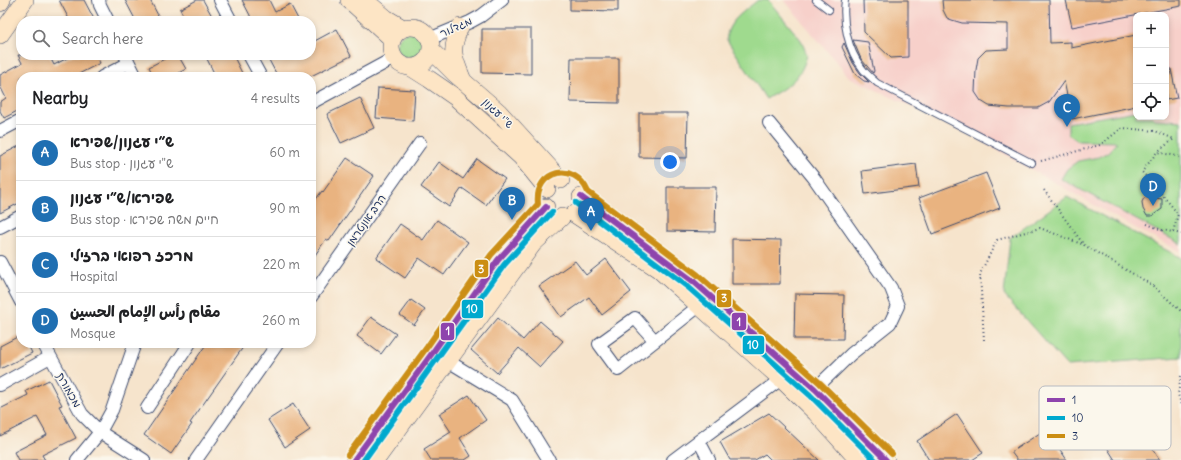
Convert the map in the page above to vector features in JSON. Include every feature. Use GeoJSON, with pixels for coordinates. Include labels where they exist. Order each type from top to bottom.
{"type":"FeatureCollection","features":[{"type":"Feature","properties":{"kind":"street"},"geometry":{"type":"LineString","coordinates":[[0,35],[25,0]]}},
{"type":"Feature","properties":{"kind":"street"},"geometry":{"type":"LineString","coordinates":[[99,0],[106,16]]}},
{"type":"Feature","properties":{"kind":"street"},"geometry":{"type":"LineString","coordinates":[[220,0],[228,16]]}},
{"type":"Feature","properties":{"kind":"street"},"geometry":{"type":"LineString","coordinates":[[350,0],[397,34]]}},
{"type":"Feature","properties":{"kind":"street"},"geometry":{"type":"LineString","coordinates":[[365,0],[397,34]]}},
{"type":"Feature","properties":{"kind":"street","name":"מגדלור"},"geometry":{"type":"LineString","coordinates":[[430,44],[481,16],[502,0]]}},
{"type":"Feature","properties":{"kind":"street"},"geometry":{"type":"LineString","coordinates":[[409,26],[415,27],[426,34],[430,44],[426,60],[416,66],[410,67],[398,63],[391,52],[390,45],[397,34],[409,26]]}},
{"type":"Feature","properties":{"kind":"street"},"geometry":{"type":"LineString","coordinates":[[460,27],[453,48],[457,65],[463,80]]}},
{"type":"Feature","properties":{"kind":"street","name":"ש\"י עגנון"},"geometry":{"type":"LineString","coordinates":[[430,44],[463,80],[499,112],[562,180]]}},
{"type":"Feature","properties":{"kind":"street"},"geometry":{"type":"LineString","coordinates":[[316,100],[394,58]]}},
{"type":"Feature","properties":{"kind":"street"},"geometry":{"type":"LineString","coordinates":[[109,72],[126,60]]}},
{"type":"Feature","properties":{"kind":"street"},"geometry":{"type":"LineString","coordinates":[[128,60],[134,72]]}},
{"type":"Feature","properties":{"kind":"street"},"geometry":{"type":"LineString","coordinates":[[252,60],[258,72]]}},
{"type":"Feature","properties":{"kind":"street","name":"ש\"י עגנון"},"geometry":{"type":"LineString","coordinates":[[410,67],[455,97],[521,157],[547,189]]}},
{"type":"Feature","properties":{"kind":"street"},"geometry":{"type":"LineString","coordinates":[[0,131],[16,123]]}},
{"type":"Feature","properties":{"kind":"street"},"geometry":{"type":"LineString","coordinates":[[769,123],[818,185],[891,288],[898,306],[890,323],[851,354],[814,389]]}},
{"type":"Feature","properties":{"kind":"street","name":"הרב אונטרמן"},"geometry":{"type":"LineString","coordinates":[[316,290],[420,143]]}},
{"type":"Feature","properties":{"kind":"street"},"geometry":{"type":"LineString","coordinates":[[858,460],[816,413],[782,379],[658,269],[568,215],[556,216],[550,212],[544,201],[547,189],[551,184],[562,180],[567,180],[577,186],[582,197],[693,281],[814,389],[886,460]]}},
{"type":"Feature","properties":{"kind":"street"},"geometry":{"type":"LineString","coordinates":[[376,460],[533,244],[568,215],[578,209],[582,197]]}},
{"type":"Feature","properties":{"kind":"street"},"geometry":{"type":"LineString","coordinates":[[354,460],[498,260],[546,207]]}},
{"type":"Feature","properties":{"kind":"street"},"geometry":{"type":"LineString","coordinates":[[0,227],[16,219]]}},
{"type":"Feature","properties":{"kind":"street"},"geometry":{"type":"LineString","coordinates":[[1,266],[16,293]]}},
{"type":"Feature","properties":{"kind":"street"},"geometry":{"type":"LineString","coordinates":[[655,341],[635,318],[599,344],[618,370],[655,341],[699,306]]}},
{"type":"Feature","properties":{"kind":"street","name":"מכמורת"},"geometry":{"type":"LineString","coordinates":[[46,348],[82,414],[100,432],[144,460]]}},
{"type":"Feature","properties":{"kind":"street"},"geometry":{"type":"LineString","coordinates":[[77,460],[100,432],[112,410],[133,348]]}},
{"type":"Feature","properties":{"kind":"street"},"geometry":{"type":"LineString","coordinates":[[147,408],[187,348]]}},
{"type":"Feature","properties":{"kind":"street"},"geometry":{"type":"LineString","coordinates":[[196,460],[274,348]]}},
{"type":"Feature","properties":{"kind":"street"},"geometry":{"type":"LineString","coordinates":[[0,385],[50,356]]}},
{"type":"Feature","properties":{"kind":"street"},"geometry":{"type":"LineString","coordinates":[[448,361],[512,400],[549,460]]}},
{"type":"Feature","properties":{"kind":"street"},"geometry":{"type":"LineString","coordinates":[[672,460],[782,379]]}},
{"type":"Feature","properties":{"kind":"street"},"geometry":{"type":"LineString","coordinates":[[698,441],[709,460]]}},
{"type":"Feature","properties":{"kind":"lane"},"geometry":{"type":"LineString","coordinates":[[816,0],[829,10]]}},
{"type":"Feature","properties":{"kind":"lane"},"geometry":{"type":"LineString","coordinates":[[845,0],[845,24],[853,52],[862,68],[877,83],[1032,163]]}},
{"type":"Feature","properties":{"kind":"path"},"geometry":{"type":"LineString","coordinates":[[1032,163],[1100,145],[1122,128],[1156,131],[1174,139],[1156,152],[1142,172],[1161,192],[1178,214],[1173,232]]}},
{"type":"Feature","properties":{"kind":"path"},"geometry":{"type":"LineString","coordinates":[[1156,152],[1181,156]]}},
{"type":"Feature","properties":{"kind":"path"},"geometry":{"type":"LineString","coordinates":[[1044,190],[1084,245]]}},
{"type":"Feature","properties":{"kind":"path"},"geometry":{"type":"LineString","coordinates":[[1147,224],[1162,230],[1181,234]]}},
{"type":"Feature","properties":{"kind":"path"},"geometry":{"type":"LineString","coordinates":[[984,340],[980,274],[997,240],[1040,228],[1084,245],[1152,285],[1181,311]]}},
{"type":"Feature","properties":{"kind":"path"},"geometry":{"type":"LineString","coordinates":[[1181,376],[1178,394],[1181,404]]}},
{"type":"Feature","properties":{"kind":"shaded area"},"geometry":{"type":"Polygon","coordinates":[[[784,0],[1181,0],[1181,252],[1122,221],[973,136],[849,77],[784,0]]]}},
{"type":"Feature","properties":{"kind":"green space"},"geometry":{"type":"Polygon","coordinates":[[[758,0],[768,0],[801,40],[807,55],[797,77],[766,99],[727,40],[729,28],[737,17],[758,0]]]}},
{"type":"Feature","properties":{"kind":"green space"},"geometry":{"type":"Polygon","coordinates":[[[411,32],[421,36],[425,46],[421,56],[411,60],[401,56],[397,46],[401,36],[411,32]]]}},
{"type":"Feature","properties":{"kind":"green space"},"geometry":{"type":"Polygon","coordinates":[[[1133,112],[1133,120],[1181,121],[1181,244],[1061,179],[1067,169],[1078,161],[1099,157],[1108,152],[1117,142],[1078,141],[1068,134],[1068,123],[1133,112]]]}},
{"type":"Feature","properties":{"kind":"green space"},"geometry":{"type":"Polygon","coordinates":[[[1067,197],[1181,258],[1181,357],[1067,366],[1004,295],[1010,238],[1067,197]]]}},
{"type":"Feature","properties":{"kind":"building"},"geometry":{"type":"Polygon","coordinates":[[[59,0],[84,0],[92,16],[67,16],[59,0]]]}},
{"type":"Feature","properties":{"kind":"building"},"geometry":{"type":"Polygon","coordinates":[[[125,0],[150,0],[158,16],[133,16],[125,0]]]}},
{"type":"Feature","properties":{"kind":"building"},"geometry":{"type":"Polygon","coordinates":[[[197,0],[203,0],[212,16],[184,16],[180,9],[197,0]]]}},
{"type":"Feature","properties":{"kind":"building"},"geometry":{"type":"Polygon","coordinates":[[[242,0],[269,0],[275,12],[290,4],[296,16],[250,16],[242,0]]]}},
{"type":"Feature","properties":{"kind":"building"},"geometry":{"type":"Polygon","coordinates":[[[570,0],[618,0],[618,11],[570,10],[570,0]]]}},
{"type":"Feature","properties":{"kind":"building"},"geometry":{"type":"Polygon","coordinates":[[[863,0],[908,0],[908,57],[891,58],[864,32],[863,0]]]}},
{"type":"Feature","properties":{"kind":"building"},"geometry":{"type":"Polygon","coordinates":[[[942,0],[1049,0],[1050,43],[1071,42],[1071,48],[1133,36],[1133,107],[1072,119],[1064,81],[1049,102],[1038,108],[989,106],[981,101],[975,92],[978,58],[986,50],[1008,49],[1008,24],[962,23],[947,18],[943,10],[942,0]]]}},
{"type":"Feature","properties":{"kind":"building"},"geometry":{"type":"Polygon","coordinates":[[[1066,0],[1181,0],[1181,6],[1150,12],[1133,12],[1133,15],[1072,27],[1066,0]]]}},
{"type":"Feature","properties":{"kind":"building"},"geometry":{"type":"Polygon","coordinates":[[[337,29],[351,56],[316,74],[316,72],[275,72],[269,60],[316,60],[316,40],[337,29]]]}},
{"type":"Feature","properties":{"kind":"building"},"geometry":{"type":"Polygon","coordinates":[[[482,29],[531,29],[531,74],[482,73],[482,29]]]}},
{"type":"Feature","properties":{"kind":"building"},"geometry":{"type":"Polygon","coordinates":[[[853,40],[868,42],[874,71],[873,73],[861,59],[853,40]]]}},
{"type":"Feature","properties":{"kind":"building"},"geometry":{"type":"Polygon","coordinates":[[[844,43],[853,63],[869,82],[864,81],[855,74],[842,47],[844,43]]]}},
{"type":"Feature","properties":{"kind":"building"},"geometry":{"type":"Polygon","coordinates":[[[571,58],[619,58],[619,103],[570,102],[571,58]]]}},
{"type":"Feature","properties":{"kind":"building"},"geometry":{"type":"Polygon","coordinates":[[[20,60],[52,60],[54,65],[64,60],[98,60],[100,63],[83,72],[16,72],[16,112],[4,118],[0,111],[0,102],[6,98],[0,86],[0,75],[22,63],[20,60]]]}},
{"type":"Feature","properties":{"kind":"building"},"geometry":{"type":"Polygon","coordinates":[[[162,60],[181,60],[186,69],[180,72],[152,72],[149,67],[162,60]]]}},
{"type":"Feature","properties":{"kind":"building"},"geometry":{"type":"Polygon","coordinates":[[[208,60],[236,60],[242,72],[214,72],[208,60]]]}},
{"type":"Feature","properties":{"kind":"building"},"geometry":{"type":"Polygon","coordinates":[[[1169,69],[1171,69],[1177,98],[1169,99],[1169,69]]]}},
{"type":"Feature","properties":{"kind":"building"},"geometry":{"type":"Polygon","coordinates":[[[378,88],[415,90],[413,121],[376,118],[378,88]]]}},
{"type":"Feature","properties":{"kind":"building"},"geometry":{"type":"Polygon","coordinates":[[[360,98],[374,128],[341,143],[327,114],[360,98]]]}},
{"type":"Feature","properties":{"kind":"building"},"geometry":{"type":"Polygon","coordinates":[[[639,113],[688,113],[687,158],[639,157],[639,113]]]}},
{"type":"Feature","properties":{"kind":"building"},"geometry":{"type":"Polygon","coordinates":[[[16,148],[16,205],[0,213],[0,156],[16,148]]]}},
{"type":"Feature","properties":{"kind":"building"},"geometry":{"type":"Polygon","coordinates":[[[347,158],[374,176],[329,241],[326,239],[316,254],[316,199],[322,191],[323,192],[347,158]]]}},
{"type":"Feature","properties":{"kind":"building"},"geometry":{"type":"Polygon","coordinates":[[[477,159],[505,179],[486,205],[462,188],[449,207],[421,187],[439,162],[463,179],[477,159]]]}},
{"type":"Feature","properties":{"kind":"building"},"geometry":{"type":"Polygon","coordinates":[[[916,164],[919,187],[865,194],[862,171],[916,164]]]}},
{"type":"Feature","properties":{"kind":"building"},"geometry":{"type":"Polygon","coordinates":[[[986,173],[1000,208],[932,234],[919,198],[986,173]]]}},
{"type":"Feature","properties":{"kind":"building"},"geometry":{"type":"Polygon","coordinates":[[[667,187],[716,187],[715,232],[667,231],[667,187]]]}},
{"type":"Feature","properties":{"kind":"building"},"geometry":{"type":"Polygon","coordinates":[[[1148,197],[1162,199],[1162,209],[1152,216],[1147,216],[1143,209],[1142,202],[1144,198],[1148,197]]]}},
{"type":"Feature","properties":{"kind":"building"},"geometry":{"type":"Polygon","coordinates":[[[437,220],[468,242],[444,275],[419,258],[405,278],[376,258],[400,224],[423,240],[437,220]]]}},
{"type":"Feature","properties":{"kind":"building"},"geometry":{"type":"Polygon","coordinates":[[[732,239],[781,240],[780,284],[732,284],[732,239]]]}},
{"type":"Feature","properties":{"kind":"building"},"geometry":{"type":"Polygon","coordinates":[[[606,259],[631,292],[602,315],[589,297],[561,317],[539,286],[575,261],[586,275],[606,259]]]}},
{"type":"Feature","properties":{"kind":"building"},"geometry":{"type":"Polygon","coordinates":[[[795,294],[844,295],[843,339],[794,339],[795,294]]]}},
{"type":"Feature","properties":{"kind":"building"},"geometry":{"type":"Polygon","coordinates":[[[411,300],[425,310],[414,325],[400,315],[411,300]]]}},
{"type":"Feature","properties":{"kind":"building"},"geometry":{"type":"Polygon","coordinates":[[[371,317],[396,334],[381,354],[357,336],[371,317]]]}},
{"type":"Feature","properties":{"kind":"building"},"geometry":{"type":"Polygon","coordinates":[[[498,318],[523,340],[540,321],[563,341],[540,367],[519,348],[497,373],[471,350],[498,318]]]}},
{"type":"Feature","properties":{"kind":"building"},"geometry":{"type":"Polygon","coordinates":[[[16,338],[16,348],[30,348],[32,353],[0,369],[0,346],[16,338]]]}},
{"type":"Feature","properties":{"kind":"building"},"geometry":{"type":"Polygon","coordinates":[[[204,348],[242,348],[190,423],[192,424],[171,454],[144,435],[204,348]]]}},
{"type":"Feature","properties":{"kind":"building"},"geometry":{"type":"Polygon","coordinates":[[[49,380],[62,405],[59,406],[76,438],[42,455],[45,460],[18,460],[14,452],[47,435],[37,417],[0,436],[0,409],[28,395],[26,391],[49,380]]]}},
{"type":"Feature","properties":{"kind":"building"},"geometry":{"type":"Polygon","coordinates":[[[469,395],[486,420],[460,438],[471,456],[465,460],[431,460],[424,449],[451,432],[439,414],[469,395]]]}},
{"type":"Feature","properties":{"kind":"building"},"geometry":{"type":"Polygon","coordinates":[[[293,404],[310,430],[285,447],[268,420],[293,404]]]}},
{"type":"Feature","properties":{"kind":"building"},"geometry":{"type":"Polygon","coordinates":[[[769,413],[819,460],[771,460],[765,454],[755,460],[730,460],[720,442],[769,413]]]}},
{"type":"Feature","properties":{"kind":"building"},"geometry":{"type":"Polygon","coordinates":[[[957,414],[983,453],[972,460],[929,460],[917,441],[957,414]]]}},
{"type":"Feature","properties":{"kind":"building"},"geometry":{"type":"Polygon","coordinates":[[[1039,434],[1039,450],[1060,450],[1067,460],[1017,460],[1011,452],[1039,434]]]}},
{"type":"Feature","properties":{"kind":"building"},"geometry":{"type":"Polygon","coordinates":[[[1109,450],[1153,450],[1160,460],[1115,460],[1109,450]]]}},
{"type":"Feature","properties":{"kind":"transit line","name":"3"},"geometry":{"type":"LineString","coordinates":[[348,455],[427,347],[491,255],[538,204],[538,192],[542,183],[557,173],[565,173],[574,176],[582,182],[588,192],[698,275],[820,383],[892,454]]}},
{"type":"Feature","properties":{"kind":"transit line","name":"1"},"geometry":{"type":"LineString","coordinates":[[581,197],[693,281],[815,389],[886,460]]}},
{"type":"Feature","properties":{"kind":"transit line","name":"10"},"geometry":{"type":"LineString","coordinates":[[576,203],[688,287],[810,395],[875,460]]}},
{"type":"Feature","properties":{"kind":"transit line","name":"1"},"geometry":{"type":"LineString","coordinates":[[354,460],[498,260],[546,207]]}},
{"type":"Feature","properties":{"kind":"transit line","name":"10"},"geometry":{"type":"LineString","coordinates":[[364,460],[504,265],[552,212]]}},
{"type":"Feature","properties":{"kind":"place","name":"מרכז רפואי ברזילי"},"geometry":{"type":"Point","coordinates":[1067,127]}},
{"type":"Feature","properties":{"kind":"place","name":"مقام رأس الإمام الحسين"},"geometry":{"type":"Point","coordinates":[1153,206]}},
{"type":"Feature","properties":{"kind":"place","name":"שפירא/ש״י עגנון"},"geometry":{"type":"Point","coordinates":[512,220]}},
{"type":"Feature","properties":{"kind":"place","name":"ש״י עגנון/שפירא"},"geometry":{"type":"Point","coordinates":[591,231]}}]}
